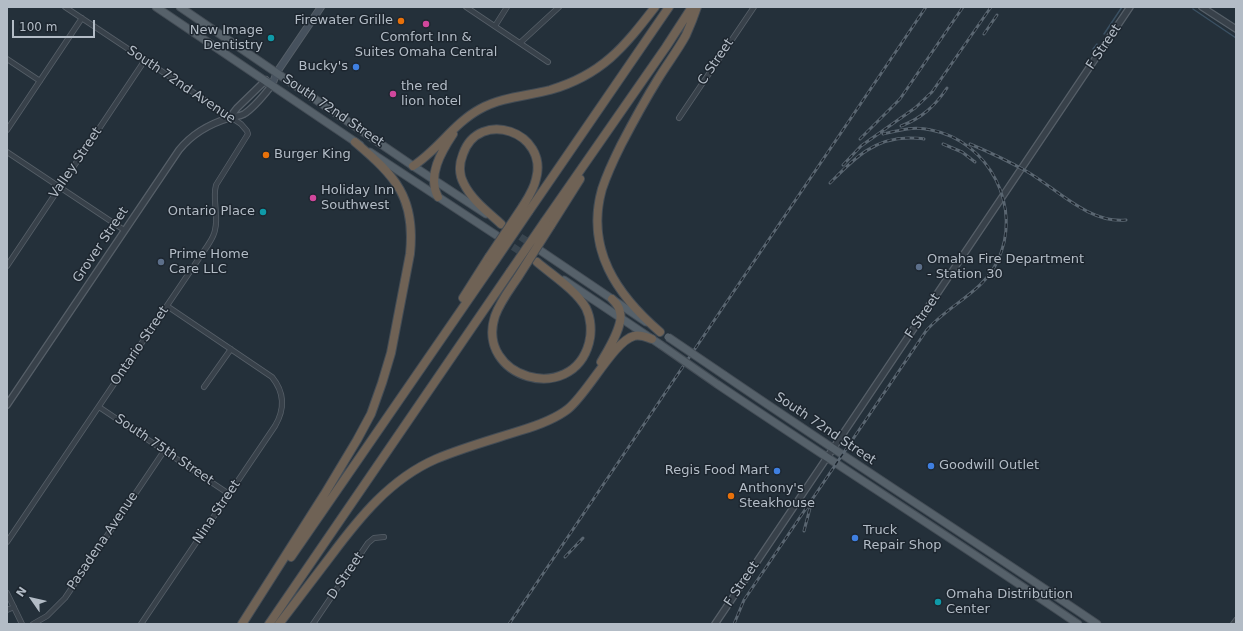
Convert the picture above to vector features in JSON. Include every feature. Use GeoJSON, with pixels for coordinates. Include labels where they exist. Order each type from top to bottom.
{"type":"FeatureCollection","features":[{"type":"Feature","properties":{"kind":"highway"},"geometry":{"type":"LineString","coordinates":[[414,166],[430,154],[448,134],[473,113],[506,99],[562,86],[596,70],[622,48],[656,7]]}},
{"type":"Feature","properties":{"kind":"highway"},"geometry":{"type":"LineString","coordinates":[[244,624],[410,384],[526,208],[669,7]]}},
{"type":"Feature","properties":{"kind":"highway"},"geometry":{"type":"LineString","coordinates":[[536,261],[579,299],[586,309],[590,320],[590,337],[585,354],[574,367],[551,379],[538,379],[521,375],[505,363],[496,348],[493,332],[495,315],[548,223],[625,105],[692,7]]}},
{"type":"Feature","properties":{"kind":"highway"},"geometry":{"type":"LineString","coordinates":[[660,332],[631,304],[611,276],[601,249],[598,216],[605,180],[617,153],[648,96],[685,36],[697,7]]}},
{"type":"Feature","properties":{"kind":"highway"},"geometry":{"type":"LineString","coordinates":[[438,197],[433,179],[445,146],[459,125]]}},
{"type":"Feature","properties":{"kind":"highway"},"geometry":{"type":"LineString","coordinates":[[502,224],[474,198],[464,185],[461,178],[460,170],[462,156],[468,144],[478,135],[490,130],[506,130],[521,136],[530,146],[536,158],[537,174],[526,208]]}},
{"type":"Feature","properties":{"kind":"highway"},"geometry":{"type":"LineString","coordinates":[[244,624],[357,440],[377,399],[391,353],[410,254],[410,218],[403,196],[391,175],[379,162],[355,142]]}},
{"type":"Feature","properties":{"kind":"highway"},"geometry":{"type":"LineString","coordinates":[[269,624],[510,272],[548,223]]}},
{"type":"Feature","properties":{"kind":"highway"},"geometry":{"type":"LineString","coordinates":[[574,404],[604,357],[616,333],[621,318],[621,313],[617,304],[612,299]]}},
{"type":"Feature","properties":{"kind":"highway"},"geometry":{"type":"LineString","coordinates":[[279,624],[359,519],[385,493],[403,478],[424,465],[453,452],[545,422],[561,414],[574,404],[623,342],[637,335],[652,338]]}},
{"type":"Feature","properties":{"kind":"main road","name":"South 72nd Street"},"geometry":{"type":"LineString","coordinates":[[156,7],[266,80],[355,142],[496,235]]}},
{"type":"Feature","properties":{"kind":"main road","name":"South 72nd Street"},"geometry":{"type":"LineString","coordinates":[[180,7],[433,179],[502,224]]}},
{"type":"Feature","properties":{"kind":"main road","name":"Grover Street"},"geometry":{"type":"LineString","coordinates":[[272,85],[277,72],[321,7]]}},
{"type":"Feature","properties":{"kind":"main road","name":"Grover Street"},"geometry":{"type":"LineString","coordinates":[[266,80],[277,72]]}},
{"type":"Feature","properties":{"kind":"main road","name":"South 72nd Street"},"geometry":{"type":"LineString","coordinates":[[541,251],[833,450],[1097,624]]}},
{"type":"Feature","properties":{"kind":"main road","name":"South 72nd Street"},"geometry":{"type":"LineString","coordinates":[[536,261],[652,338],[717,384],[1078,624]]}},
{"type":"Feature","properties":{"kind":"main road"},"geometry":{"type":"LineString","coordinates":[[1009,578],[1015,569]]}},
{"type":"Feature","properties":{"kind":"street","name":"South 72nd Avenue"},"geometry":{"type":"LineString","coordinates":[[65,7],[241,124],[248,134],[244,141]]}},
{"type":"Feature","properties":{"kind":"street"},"geometry":{"type":"LineString","coordinates":[[466,7],[548,62]]}},
{"type":"Feature","properties":{"kind":"street"},"geometry":{"type":"LineString","coordinates":[[495,26],[507,7]]}},
{"type":"Feature","properties":{"kind":"street"},"geometry":{"type":"LineString","coordinates":[[520,43],[559,7]]}},
{"type":"Feature","properties":{"kind":"street","name":"C Street"},"geometry":{"type":"LineString","coordinates":[[678,118],[754,7]]}},
{"type":"Feature","properties":{"kind":"street","name":"F Street"},"geometry":{"type":"LineString","coordinates":[[715,624],[1130,7]]}},
{"type":"Feature","properties":{"kind":"street"},"geometry":{"type":"LineString","coordinates":[[1202,7],[1236,29]]}},
{"type":"Feature","properties":{"kind":"street"},"geometry":{"type":"LineString","coordinates":[[7,130],[82,18]]}},
{"type":"Feature","properties":{"kind":"street"},"geometry":{"type":"LineString","coordinates":[[7,59],[40,81]]}},
{"type":"Feature","properties":{"kind":"street","name":"Valley Street"},"geometry":{"type":"LineString","coordinates":[[7,266],[145,60]]}},
{"type":"Feature","properties":{"kind":"street","name":"Grover Street"},"geometry":{"type":"LineString","coordinates":[[230,117],[266,80]]}},
{"type":"Feature","properties":{"kind":"street","name":"Grover Street"},"geometry":{"type":"LineString","coordinates":[[7,405],[168,165],[184,144],[208,127],[230,117],[244,114],[272,85]]}},
{"type":"Feature","properties":{"kind":"street","name":"Ontario Street"},"geometry":{"type":"LineString","coordinates":[[7,542],[213,236],[216,224],[214,194],[216,185],[244,141]]}},
{"type":"Feature","properties":{"kind":"street"},"geometry":{"type":"LineString","coordinates":[[7,152],[124,230]]}},
{"type":"Feature","properties":{"kind":"street"},"geometry":{"type":"LineString","coordinates":[[167,306],[231,349],[204,387]]}},
{"type":"Feature","properties":{"kind":"street","name":"Nina Street"},"geometry":{"type":"LineString","coordinates":[[141,624],[279,418],[282,408],[282,397],[278,386],[272,377],[231,349]]}},
{"type":"Feature","properties":{"kind":"street","name":"South 75th Street"},"geometry":{"type":"LineString","coordinates":[[99,407],[229,494]]}},
{"type":"Feature","properties":{"kind":"street","name":"Pasadena Avenue"},"geometry":{"type":"LineString","coordinates":[[33,624],[47,616],[65,598],[164,451]]}},
{"type":"Feature","properties":{"kind":"street","name":"D Street"},"geometry":{"type":"LineString","coordinates":[[313,624],[368,543],[374,538],[384,536]]}},
{"type":"Feature","properties":{"kind":"street"},"geometry":{"type":"LineString","coordinates":[[7,593],[22,624]]}},
{"type":"Feature","properties":{"kind":"street"},"geometry":{"type":"LineString","coordinates":[[7,610],[14,607]]}},
{"type":"Feature","properties":{"kind":"street"},"geometry":{"type":"LineString","coordinates":[[1233,624],[1236,620]]}},
{"type":"Feature","properties":{"kind":"waterway"},"geometry":{"type":"LineString","coordinates":[[1104,34],[1122,7]]}},
{"type":"Feature","properties":{"kind":"waterway"},"geometry":{"type":"LineString","coordinates":[[1193,9],[1236,38]]}},
{"type":"Feature","properties":{"kind":"waterway"},"geometry":{"type":"LineString","coordinates":[[1093,49],[1097,44]]}},
{"type":"Feature","properties":{"kind":"tunnel"},"geometry":{"type":"LineString","coordinates":[[503,225],[534,246]]}},
{"type":"Feature","properties":{"kind":"tunnel"},"geometry":{"type":"LineString","coordinates":[[504,241],[527,256]]}},
{"type":"Feature","properties":{"kind":"railway"},"geometry":{"type":"LineString","coordinates":[[509,624],[926,7]]}},
{"type":"Feature","properties":{"kind":"railway"},"geometry":{"type":"LineString","coordinates":[[860,139],[900,99],[963,7]]}},
{"type":"Feature","properties":{"kind":"railway"},"geometry":{"type":"LineString","coordinates":[[843,165],[861,146],[915,108],[932,92],[991,7]]}},
{"type":"Feature","properties":{"kind":"railway"},"geometry":{"type":"LineString","coordinates":[[984,34],[997,15]]}},
{"type":"Feature","properties":{"kind":"railway"},"geometry":{"type":"LineString","coordinates":[[901,126],[909,123],[927,111],[947,88]]}},
{"type":"Feature","properties":{"kind":"railway"},"geometry":{"type":"LineString","coordinates":[[734,624],[744,600],[926,331],[944,314],[974,291],[991,273],[997,262],[1004,241],[1006,220],[1003,199],[996,180],[984,162],[970,148],[952,137],[931,130],[919,128],[883,134]]}},
{"type":"Feature","properties":{"kind":"railway"},"geometry":{"type":"LineString","coordinates":[[830,183],[847,166],[874,146],[896,139],[924,139]]}},
{"type":"Feature","properties":{"kind":"railway"},"geometry":{"type":"LineString","coordinates":[[943,144],[962,152],[975,162]]}},
{"type":"Feature","properties":{"kind":"railway"},"geometry":{"type":"LineString","coordinates":[[970,144],[1026,171],[1086,211],[1112,220],[1126,220]]}},
{"type":"Feature","properties":{"kind":"railway"},"geometry":{"type":"LineString","coordinates":[[804,531],[810,508]]}},
{"type":"Feature","properties":{"kind":"railway"},"geometry":{"type":"LineString","coordinates":[[565,557],[583,538]]}},
{"type":"Feature","properties":{"kind":"place","name":"Firewater Grille"},"geometry":{"type":"Point","coordinates":[401,21]}},
{"type":"Feature","properties":{"kind":"place","name":"Comfort Inn & Suites Omaha Central"},"geometry":{"type":"Point","coordinates":[426,24]}},
{"type":"Feature","properties":{"kind":"place","name":"New Image Dentistry"},"geometry":{"type":"Point","coordinates":[271,38]}},
{"type":"Feature","properties":{"kind":"place","name":"Bucky's"},"geometry":{"type":"Point","coordinates":[356,67]}},
{"type":"Feature","properties":{"kind":"place","name":"the red lion hotel"},"geometry":{"type":"Point","coordinates":[393,94]}},
{"type":"Feature","properties":{"kind":"place","name":"Burger King"},"geometry":{"type":"Point","coordinates":[266,155]}},
{"type":"Feature","properties":{"kind":"place","name":"Holiday Inn Southwest"},"geometry":{"type":"Point","coordinates":[313,198]}},
{"type":"Feature","properties":{"kind":"place","name":"Ontario Place"},"geometry":{"type":"Point","coordinates":[263,212]}},
{"type":"Feature","properties":{"kind":"place","name":"Prime Home Care LLC"},"geometry":{"type":"Point","coordinates":[161,262]}},
{"type":"Feature","properties":{"kind":"place","name":"Omaha Fire Department - Station 30"},"geometry":{"type":"Point","coordinates":[919,267]}},
{"type":"Feature","properties":{"kind":"place","name":"Goodwill Outlet"},"geometry":{"type":"Point","coordinates":[931,466]}},
{"type":"Feature","properties":{"kind":"place","name":"Regis Food Mart"},"geometry":{"type":"Point","coordinates":[777,471]}},
{"type":"Feature","properties":{"kind":"place","name":"Anthony's Steakhouse"},"geometry":{"type":"Point","coordinates":[731,496]}},
{"type":"Feature","properties":{"kind":"place","name":"Truck Repair Shop"},"geometry":{"type":"Point","coordinates":[855,538]}},
{"type":"Feature","properties":{"kind":"place","name":"Omaha Distribution Center"},"geometry":{"type":"Point","coordinates":[938,602]}}]}
